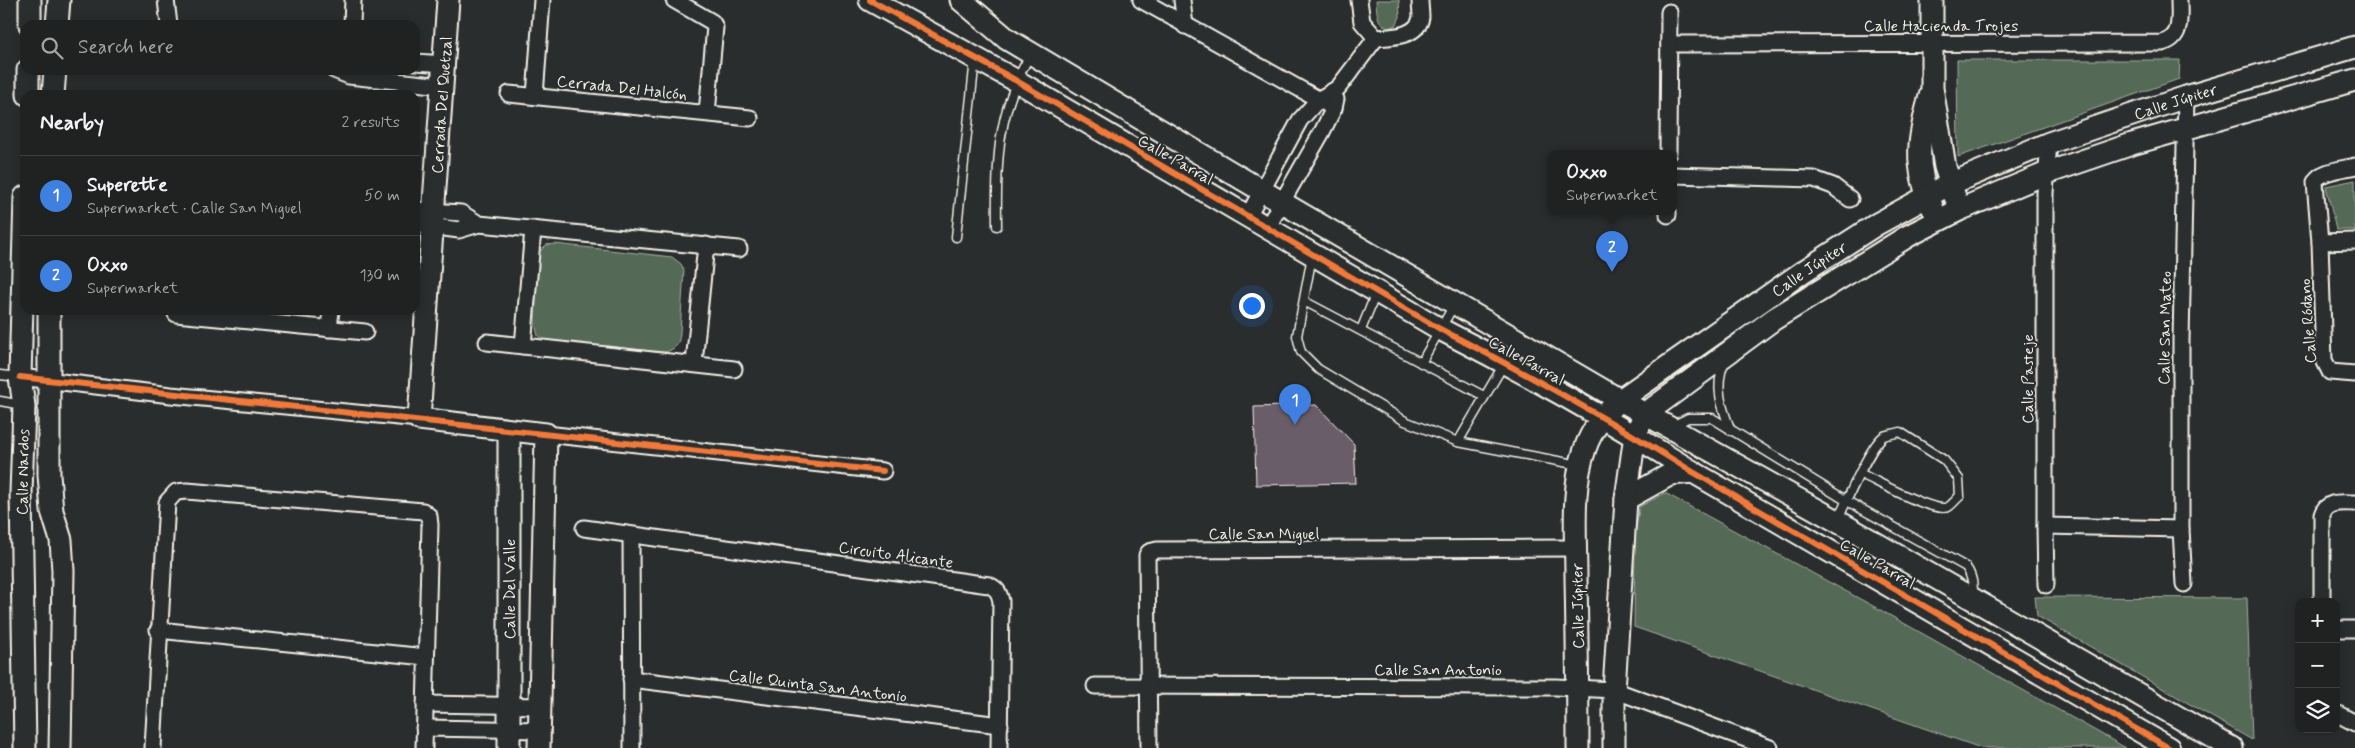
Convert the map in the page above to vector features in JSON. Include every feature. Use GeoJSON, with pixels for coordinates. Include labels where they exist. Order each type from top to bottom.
{"type":"FeatureCollection","features":[{"type":"Feature","properties":{"kind":"street"},"geometry":{"type":"LineString","coordinates":[[30,0],[30,20]]}},
{"type":"Feature","properties":{"kind":"street"},"geometry":{"type":"LineString","coordinates":[[57,20],[59,0]]}},
{"type":"Feature","properties":{"kind":"street"},"geometry":{"type":"LineString","coordinates":[[166,0],[168,20]]}},
{"type":"Feature","properties":{"kind":"street"},"geometry":{"type":"LineString","coordinates":[[352,20],[353,0]]}},
{"type":"Feature","properties":{"kind":"street","name":"Cerrada Del Quetzal"},"geometry":{"type":"LineString","coordinates":[[418,419],[424,218],[443,86],[448,0]]}},
{"type":"Feature","properties":{"kind":"street","name":"Cerrada Del Halcón"},"geometry":{"type":"LineString","coordinates":[[535,96],[542,0]]}},
{"type":"Feature","properties":{"kind":"street","name":"Cerrada Del Halcón"},"geometry":{"type":"LineString","coordinates":[[674,0],[712,22],[715,27],[707,114]]}},
{"type":"Feature","properties":{"kind":"street","name":"Calle Parral"},"geometry":{"type":"LineString","coordinates":[[870,0],[1015,80],[1440,329],[1505,362],[1634,435],[1693,472],[2169,748]]}},
{"type":"Feature","properties":{"kind":"street","name":"Calle Parral"},"geometry":{"type":"LineString","coordinates":[[961,0],[1008,39],[1281,202],[1620,400],[1837,520],[2232,748]]}},
{"type":"Feature","properties":{"kind":"street"},"geometry":{"type":"LineString","coordinates":[[1141,0],[1334,108]]}},
{"type":"Feature","properties":{"kind":"street"},"geometry":{"type":"LineString","coordinates":[[1182,0],[1185,26]]}},
{"type":"Feature","properties":{"kind":"street"},"geometry":{"type":"LineString","coordinates":[[1359,0],[1362,22],[1376,38]]}},
{"type":"Feature","properties":{"kind":"street"},"geometry":{"type":"LineString","coordinates":[[1248,216],[1300,120],[1318,100],[1338,88],[1376,38],[1402,36],[1414,28],[1421,18],[1420,0]]}},
{"type":"Feature","properties":{"kind":"street"},"geometry":{"type":"LineString","coordinates":[[1932,0],[1932,88],[1950,184],[1959,210]]}},
{"type":"Feature","properties":{"kind":"street","name":"Calle Hacienda Trojes"},"geometry":{"type":"LineString","coordinates":[[1668,44],[2162,43],[2173,39],[2178,32],[2179,0]]}},
{"type":"Feature","properties":{"kind":"street"},"geometry":{"type":"LineString","coordinates":[[1668,150],[1669,12]]}},
{"type":"Feature","properties":{"kind":"street","name":"Calle Júpiter"},"geometry":{"type":"LineString","coordinates":[[1578,748],[1576,503],[1585,449],[1601,418],[1620,400],[1804,271],[1878,224],[1950,184],[2050,143],[2186,97],[2355,47]]}},
{"type":"Feature","properties":{"kind":"street"},"geometry":{"type":"LineString","coordinates":[[420,62],[445,64]]}},
{"type":"Feature","properties":{"kind":"street"},"geometry":{"type":"LineString","coordinates":[[28,75],[28,90]]}},
{"type":"Feature","properties":{"kind":"street"},"geometry":{"type":"LineString","coordinates":[[53,90],[55,75]]}},
{"type":"Feature","properties":{"kind":"street"},"geometry":{"type":"LineString","coordinates":[[363,75],[443,86]]}},
{"type":"Feature","properties":{"kind":"street","name":"Calle Júpiter"},"geometry":{"type":"LineString","coordinates":[[1614,748],[1614,690],[1626,499],[1634,435],[1646,414],[1729,351],[1848,272],[1938,220],[1959,210],[2047,173],[2185,128],[2355,80]]}},
{"type":"Feature","properties":{"kind":"street"},"geometry":{"type":"LineString","coordinates":[[1267,228],[1334,108],[1338,88]]}},
{"type":"Feature","properties":{"kind":"street"},"geometry":{"type":"LineString","coordinates":[[1932,88],[1920,133],[1921,175],[1927,196],[1938,220]]}},
{"type":"Feature","properties":{"kind":"street","name":"Cerrada Del Halcón"},"geometry":{"type":"LineString","coordinates":[[510,94],[750,118]]}},
{"type":"Feature","properties":{"kind":"street","name":"Calle San Mateo"},"geometry":{"type":"LineString","coordinates":[[2184,584],[2181,529],[2181,341],[2186,97]]}},
{"type":"Feature","properties":{"kind":"street","name":"Calle Pasteje"},"geometry":{"type":"LineString","coordinates":[[2046,584],[2044,526],[2047,173],[2050,143]]}},
{"type":"Feature","properties":{"kind":"street","name":"Calle Ródano"},"geometry":{"type":"LineString","coordinates":[[2355,166],[2323,175],[2316,179],[2324,360],[2330,372],[2355,374]]}},
{"type":"Feature","properties":{"kind":"street"},"geometry":{"type":"LineString","coordinates":[[1677,175],[1814,179],[1833,186],[1850,199]]}},
{"type":"Feature","properties":{"kind":"street"},"geometry":{"type":"LineString","coordinates":[[424,218],[461,212],[478,224],[739,249]]}},
{"type":"Feature","properties":{"kind":"street"},"geometry":{"type":"LineString","coordinates":[[523,346],[533,230]]}},
{"type":"Feature","properties":{"kind":"street"},"geometry":{"type":"LineString","coordinates":[[2320,242],[2355,241]]}},
{"type":"Feature","properties":{"kind":"street"},"geometry":{"type":"LineString","coordinates":[[694,363],[706,245]]}},
{"type":"Feature","properties":{"kind":"street","name":"Calle Nardos"},"geometry":{"type":"LineString","coordinates":[[20,257],[10,376],[24,406],[21,493],[25,748]]}},
{"type":"Feature","properties":{"kind":"street","name":"Calle Nardos"},"geometry":{"type":"LineString","coordinates":[[49,315],[50,484],[52,511],[62,540],[63,571],[60,748]]}},
{"type":"Feature","properties":{"kind":"street"},"geometry":{"type":"LineString","coordinates":[[215,315],[365,332]]}},
{"type":"Feature","properties":{"kind":"street"},"geometry":{"type":"LineString","coordinates":[[329,329],[330,315]]}},
{"type":"Feature","properties":{"kind":"street"},"geometry":{"type":"LineString","coordinates":[[487,342],[694,363],[734,369]]}},
{"type":"Feature","properties":{"kind":"street"},"geometry":{"type":"LineString","coordinates":[[10,376],[883,471]]}},
{"type":"Feature","properties":{"kind":"street","name":"Calle Del Valle"},"geometry":{"type":"LineString","coordinates":[[509,431],[509,738]]}},
{"type":"Feature","properties":{"kind":"street","name":"Calle Del Valle"},"geometry":{"type":"LineString","coordinates":[[539,739],[546,434]]}},
{"type":"Feature","properties":{"kind":"street"},"geometry":{"type":"LineString","coordinates":[[1626,499],[1671,474],[1693,472]]}},
{"type":"Feature","properties":{"kind":"street"},"geometry":{"type":"LineString","coordinates":[[153,748],[158,630],[167,502],[176,492],[187,491],[423,511],[428,516],[430,525],[424,748]]}},
{"type":"Feature","properties":{"kind":"street"},"geometry":{"type":"LineString","coordinates":[[2322,598],[2323,508],[2328,505],[2355,503]]}},
{"type":"Feature","properties":{"kind":"street"},"geometry":{"type":"LineString","coordinates":[[2044,526],[2181,529]]}},
{"type":"Feature","properties":{"kind":"street","name":"Circuito Alicante"},"geometry":{"type":"LineString","coordinates":[[584,528],[989,585],[996,588],[1000,593],[1001,600],[999,748]]}},
{"type":"Feature","properties":{"kind":"street"},"geometry":{"type":"LineString","coordinates":[[631,536],[632,748]]}},
{"type":"Feature","properties":{"kind":"street","name":"Calle San Miguel"},"geometry":{"type":"LineString","coordinates":[[1149,748],[1147,554],[1152,550],[1576,548]]}},
{"type":"Feature","properties":{"kind":"street"},"geometry":{"type":"LineString","coordinates":[[2340,629],[2355,629]]}},
{"type":"Feature","properties":{"kind":"street"},"geometry":{"type":"LineString","coordinates":[[158,630],[426,657]]}},
{"type":"Feature","properties":{"kind":"street","name":"Calle Quinta San Antonio"},"geometry":{"type":"LineString","coordinates":[[631,680],[1000,725]]}},
{"type":"Feature","properties":{"kind":"street","name":"Calle San Antonio"},"geometry":{"type":"LineString","coordinates":[[1095,686],[1578,688],[1614,690],[1770,748]]}},
{"type":"Feature","properties":{"kind":"street"},"geometry":{"type":"LineString","coordinates":[[425,704],[540,706]]}},
{"type":"Feature","properties":{"kind":"street"},"geometry":{"type":"LineString","coordinates":[[2340,715],[2355,723]]}},
{"type":"Feature","properties":{"kind":"street"},"geometry":{"type":"LineString","coordinates":[[424,728],[509,738],[539,739]]}},
{"type":"Feature","properties":{"kind":"street"},"geometry":{"type":"LineString","coordinates":[[25,748],[60,748]]}},
{"type":"Feature","properties":{"kind":"lane"},"geometry":{"type":"LineString","coordinates":[[997,226],[998,146],[1015,80],[1031,53]]}},
{"type":"Feature","properties":{"kind":"lane"},"geometry":{"type":"LineString","coordinates":[[956,237],[975,57]]}},
{"type":"Feature","properties":{"kind":"lane"},"geometry":{"type":"LineString","coordinates":[[1312,255],[1297,336],[1301,352],[1318,369],[1405,421],[1458,442],[1581,465]]}},
{"type":"Feature","properties":{"kind":"lane"},"geometry":{"type":"LineString","coordinates":[[1361,330],[1376,291]]}},
{"type":"Feature","properties":{"kind":"lane"},"geometry":{"type":"LineString","coordinates":[[1304,301],[1484,396]]}},
{"type":"Feature","properties":{"kind":"lane"},"geometry":{"type":"LineString","coordinates":[[1421,363],[1455,303]]}},
{"type":"Feature","properties":{"kind":"lane"},"geometry":{"type":"LineString","coordinates":[[1729,351],[1719,375],[1719,384],[1721,404],[1731,431]]}},
{"type":"Feature","properties":{"kind":"lane"},"geometry":{"type":"LineString","coordinates":[[1458,442],[1505,362]]}},
{"type":"Feature","properties":{"kind":"lane"},"geometry":{"type":"LineString","coordinates":[[0,401],[24,406]]}},
{"type":"Feature","properties":{"kind":"lane"},"geometry":{"type":"LineString","coordinates":[[1671,427],[1688,418],[1703,416],[1712,418],[1847,501],[1966,567],[1971,574],[1973,582],[1972,599]]}},
{"type":"Feature","properties":{"kind":"lane"},"geometry":{"type":"LineString","coordinates":[[1837,520],[1847,501],[1860,474],[1875,445],[1885,436],[1900,432],[1944,460],[1959,479],[1960,496],[1948,507],[1938,508],[1914,500],[1860,474]]}},
{"type":"Feature","properties":{"kind":"green space"},"geometry":{"type":"Polygon","coordinates":[[[1376,0],[1399,0],[1400,17],[1396,25],[1388,28],[1381,23],[1378,17],[1376,0]]]}},
{"type":"Feature","properties":{"kind":"green space"},"geometry":{"type":"Polygon","coordinates":[[[1957,60],[2180,60],[2179,79],[1958,157],[1957,60]]]}},
{"type":"Feature","properties":{"kind":"green space"},"geometry":{"type":"Polygon","coordinates":[[[2355,180],[2355,230],[2336,230],[2326,186],[2355,180]]]}},
{"type":"Feature","properties":{"kind":"green space"},"geometry":{"type":"Polygon","coordinates":[[[555,244],[672,257],[681,264],[684,270],[680,333],[676,346],[665,352],[547,342],[538,336],[535,324],[538,253],[546,245],[555,244]]]}},
{"type":"Feature","properties":{"kind":"green space"},"geometry":{"type":"Polygon","coordinates":[[[1665,493],[1884,612],[2126,748],[1981,748],[1634,627],[1635,537],[1639,507],[1665,493]]]}},
{"type":"Feature","properties":{"kind":"green space"},"geometry":{"type":"Polygon","coordinates":[[[2035,597],[2247,598],[2252,740],[2037,616],[2035,597]]]}},
{"type":"Feature","properties":{"kind":"building"},"geometry":{"type":"Polygon","coordinates":[[[1316,405],[1354,444],[1356,483],[1256,485],[1254,407],[1316,405]]]}},
{"type":"Feature","properties":{"kind":"cycle path"},"geometry":{"type":"LineString","coordinates":[[870,0],[1015,80],[1440,329],[1600,416],[2169,748]]}},
{"type":"Feature","properties":{"kind":"cycle path"},"geometry":{"type":"LineString","coordinates":[[20,377],[883,471]]}},
{"type":"Feature","properties":{"kind":"place","name":"Oxxo"},"geometry":{"type":"Point","coordinates":[1612,272]}},
{"type":"Feature","properties":{"kind":"place","name":"Superette"},"geometry":{"type":"Point","coordinates":[1295,425]}}]}
